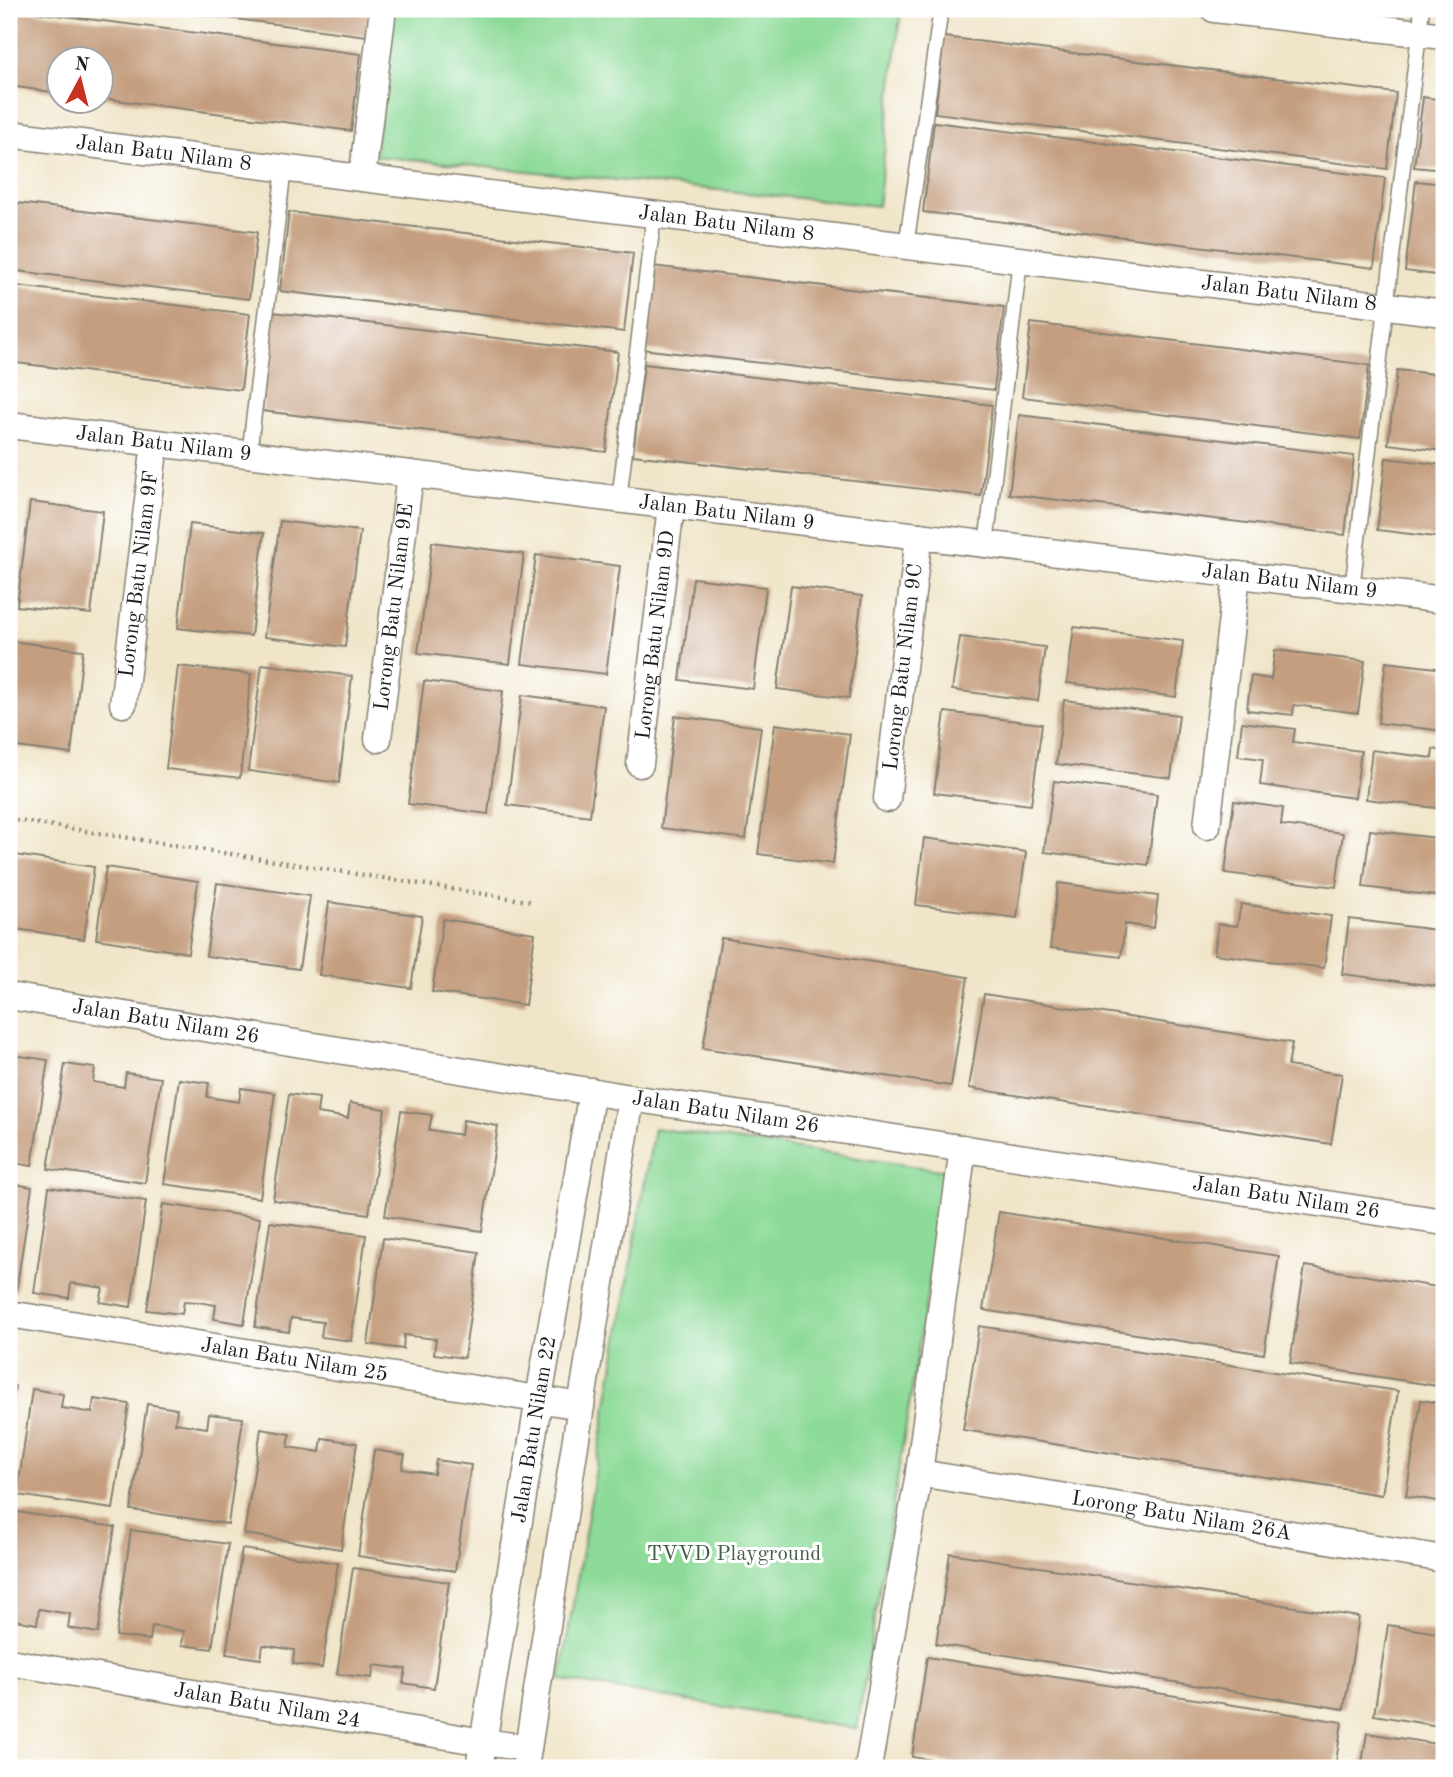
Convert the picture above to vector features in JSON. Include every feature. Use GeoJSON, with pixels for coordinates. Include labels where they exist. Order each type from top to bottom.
{"type":"FeatureCollection","features":[{"type":"Feature","properties":{"kind":"street"},"geometry":{"type":"LineString","coordinates":[[362,178],[383,9]]}},
{"type":"Feature","properties":{"kind":"street"},"geometry":{"type":"LineString","coordinates":[[1214,9],[1429,26]]}},
{"type":"Feature","properties":{"kind":"street","name":"Jalan Batu Nilam 8"},"geometry":{"type":"LineString","coordinates":[[9,134],[1444,313]]}},
{"type":"Feature","properties":{"kind":"street","name":"Jalan Batu Nilam 9"},"geometry":{"type":"LineString","coordinates":[[9,425],[1444,600]]}},
{"type":"Feature","properties":{"kind":"street","name":"Lorong Batu Nilam 9F"},"geometry":{"type":"LineString","coordinates":[[123,704],[155,443]]}},
{"type":"Feature","properties":{"kind":"street","name":"Lorong Batu Nilam 9E"},"geometry":{"type":"LineString","coordinates":[[378,739],[410,474]]}},
{"type":"Feature","properties":{"kind":"street","name":"Lorong Batu Nilam 9D"},"geometry":{"type":"LineString","coordinates":[[640,764],[671,506]]}},
{"type":"Feature","properties":{"kind":"street","name":"Lorong Batu Nilam 9C"},"geometry":{"type":"LineString","coordinates":[[887,799],[919,536]]}},
{"type":"Feature","properties":{"kind":"street"},"geometry":{"type":"LineString","coordinates":[[1207,826],[1237,575]]}},
{"type":"Feature","properties":{"kind":"street","name":"Jalan Batu Nilam 26"},"geometry":{"type":"LineString","coordinates":[[9,996],[631,1098],[1444,1222]]}},
{"type":"Feature","properties":{"kind":"street","name":"Jalan Batu Nilam 22"},"geometry":{"type":"LineString","coordinates":[[481,1755],[592,1091]]}},
{"type":"Feature","properties":{"kind":"street","name":"Jalan Batu Nilam 22"},"geometry":{"type":"LineString","coordinates":[[527,1758],[631,1098]]}},
{"type":"Feature","properties":{"kind":"street"},"geometry":{"type":"LineString","coordinates":[[868,1768],[919,1473],[963,1148]]}},
{"type":"Feature","properties":{"kind":"street","name":"Jalan Batu Nilam 25"},"geometry":{"type":"LineString","coordinates":[[9,1314],[581,1406]]}},
{"type":"Feature","properties":{"kind":"street","name":"Lorong Batu Nilam 26A"},"geometry":{"type":"LineString","coordinates":[[919,1473],[1444,1559]]}},
{"type":"Feature","properties":{"kind":"street","name":"Jalan Batu Nilam 24"},"geometry":{"type":"LineString","coordinates":[[9,1661],[481,1755],[527,1758]]}},
{"type":"Feature","properties":{"kind":"lane"},"geometry":{"type":"LineString","coordinates":[[906,246],[941,9]]}},
{"type":"Feature","properties":{"kind":"lane"},"geometry":{"type":"LineString","coordinates":[[1352,589],[1387,305],[1429,26]]}},
{"type":"Feature","properties":{"kind":"lane"},"geometry":{"type":"LineString","coordinates":[[249,455],[284,168]]}},
{"type":"Feature","properties":{"kind":"lane"},"geometry":{"type":"LineString","coordinates":[[619,500],[654,214]]}},
{"type":"Feature","properties":{"kind":"lane"},"geometry":{"type":"LineString","coordinates":[[986,545],[1020,260]]}},
{"type":"Feature","properties":{"kind":"path"},"geometry":{"type":"LineString","coordinates":[[9,818],[534,902]]}},
{"type":"Feature","properties":{"kind":"green space"},"geometry":{"type":"Polygon","coordinates":[[[392,9],[901,9],[878,206],[375,156],[392,9]]]}},
{"type":"Feature","properties":{"kind":"green space","name":"TVVD Playground"},"geometry":{"type":"Polygon","coordinates":[[[654,1128],[947,1171],[857,1729],[560,1680],[654,1128]]]}},
{"type":"Feature","properties":{"kind":"building"},"geometry":{"type":"Polygon","coordinates":[[[9,9],[361,54],[351,131],[116,100],[116,46],[46,46],[46,91],[9,86],[9,9]]]}},
{"type":"Feature","properties":{"kind":"building"},"geometry":{"type":"Polygon","coordinates":[[[168,9],[370,9],[366,36],[168,9]]]}},
{"type":"Feature","properties":{"kind":"building"},"geometry":{"type":"Polygon","coordinates":[[[944,37],[1396,93],[1387,169],[935,113],[944,37]]]}},
{"type":"Feature","properties":{"kind":"building"},"geometry":{"type":"Polygon","coordinates":[[[1423,97],[1444,100],[1444,170],[1414,167],[1423,97]]]}},
{"type":"Feature","properties":{"kind":"building"},"geometry":{"type":"Polygon","coordinates":[[[934,122],[1385,178],[1374,268],[923,212],[934,122]]]}},
{"type":"Feature","properties":{"kind":"building"},"geometry":{"type":"Polygon","coordinates":[[[1416,181],[1444,184],[1444,276],[1405,271],[1416,181]]]}},
{"type":"Feature","properties":{"kind":"building"},"geometry":{"type":"Polygon","coordinates":[[[9,202],[257,232],[249,299],[9,270],[9,202]]]}},
{"type":"Feature","properties":{"kind":"building"},"geometry":{"type":"Polygon","coordinates":[[[289,212],[633,253],[624,332],[280,291],[289,212]]]}},
{"type":"Feature","properties":{"kind":"building"},"geometry":{"type":"Polygon","coordinates":[[[652,266],[1004,307],[994,390],[642,349],[652,266]]]}},
{"type":"Feature","properties":{"kind":"building"},"geometry":{"type":"Polygon","coordinates":[[[9,285],[250,314],[241,390],[9,362],[9,285]]]}},
{"type":"Feature","properties":{"kind":"building"},"geometry":{"type":"Polygon","coordinates":[[[273,312],[618,352],[606,452],[262,411],[273,312]]]}},
{"type":"Feature","properties":{"kind":"building"},"geometry":{"type":"Polygon","coordinates":[[[1031,323],[1369,365],[1360,439],[1022,397],[1031,323]]]}},
{"type":"Feature","properties":{"kind":"building"},"geometry":{"type":"Polygon","coordinates":[[[644,364],[992,405],[981,496],[633,455],[644,364]]]}},
{"type":"Feature","properties":{"kind":"building"},"geometry":{"type":"Polygon","coordinates":[[[1397,370],[1444,375],[1444,451],[1388,444],[1397,370]]]}},
{"type":"Feature","properties":{"kind":"building"},"geometry":{"type":"Polygon","coordinates":[[[1019,415],[1354,456],[1345,535],[1009,494],[1019,415]]]}},
{"type":"Feature","properties":{"kind":"building"},"geometry":{"type":"Polygon","coordinates":[[[1386,458],[1444,465],[1444,538],[1377,530],[1386,458]]]}},
{"type":"Feature","properties":{"kind":"building"},"geometry":{"type":"Polygon","coordinates":[[[30,502],[103,511],[91,614],[17,606],[30,502]]]}},
{"type":"Feature","properties":{"kind":"building"},"geometry":{"type":"Polygon","coordinates":[[[280,521],[360,531],[345,647],[264,637],[280,521]]]}},
{"type":"Feature","properties":{"kind":"building"},"geometry":{"type":"Polygon","coordinates":[[[190,524],[264,533],[251,636],[178,628],[190,524]]]}},
{"type":"Feature","properties":{"kind":"building"},"geometry":{"type":"Polygon","coordinates":[[[432,542],[524,554],[510,664],[418,653],[432,542]]]}},
{"type":"Feature","properties":{"kind":"building"},"geometry":{"type":"Polygon","coordinates":[[[536,555],[620,566],[606,674],[522,664],[536,555]]]}},
{"type":"Feature","properties":{"kind":"building"},"geometry":{"type":"Polygon","coordinates":[[[693,578],[766,587],[753,689],[680,680],[693,578]]]}},
{"type":"Feature","properties":{"kind":"building"},"geometry":{"type":"Polygon","coordinates":[[[791,586],[862,596],[849,698],[777,689],[791,586]]]}},
{"type":"Feature","properties":{"kind":"building"},"geometry":{"type":"Polygon","coordinates":[[[1074,627],[1183,641],[1176,697],[1067,683],[1074,627]]]}},
{"type":"Feature","properties":{"kind":"building"},"geometry":{"type":"Polygon","coordinates":[[[960,637],[1045,647],[1038,701],[952,690],[960,637]]]}},
{"type":"Feature","properties":{"kind":"building"},"geometry":{"type":"Polygon","coordinates":[[[10,641],[83,650],[71,754],[9,746],[10,641]]]}},
{"type":"Feature","properties":{"kind":"building"},"geometry":{"type":"Polygon","coordinates":[[[1275,650],[1365,661],[1358,713],[1294,705],[1293,715],[1247,710],[1251,676],[1271,679],[1275,650]]]}},
{"type":"Feature","properties":{"kind":"building"},"geometry":{"type":"Polygon","coordinates":[[[1386,662],[1444,669],[1444,731],[1378,723],[1386,662]]]}},
{"type":"Feature","properties":{"kind":"building"},"geometry":{"type":"Polygon","coordinates":[[[262,664],[352,676],[339,783],[248,771],[262,664]]]}},
{"type":"Feature","properties":{"kind":"building"},"geometry":{"type":"Polygon","coordinates":[[[178,666],[251,674],[240,778],[166,769],[178,666]]]}},
{"type":"Feature","properties":{"kind":"building"},"geometry":{"type":"Polygon","coordinates":[[[424,681],[503,691],[488,814],[408,804],[424,681]]]}},
{"type":"Feature","properties":{"kind":"building"},"geometry":{"type":"Polygon","coordinates":[[[522,695],[604,706],[590,816],[507,805],[522,695]]]}},
{"type":"Feature","properties":{"kind":"building"},"geometry":{"type":"Polygon","coordinates":[[[1064,700],[1179,715],[1171,778],[1056,764],[1064,700]]]}},
{"type":"Feature","properties":{"kind":"building"},"geometry":{"type":"Polygon","coordinates":[[[945,712],[1042,724],[1031,805],[934,793],[945,712]]]}},
{"type":"Feature","properties":{"kind":"building"},"geometry":{"type":"Polygon","coordinates":[[[675,716],[761,727],[746,839],[661,828],[675,716]]]}},
{"type":"Feature","properties":{"kind":"building"},"geometry":{"type":"Polygon","coordinates":[[[1242,722],[1295,729],[1293,742],[1361,751],[1355,798],[1260,785],[1263,759],[1238,756],[1242,722]]]}},
{"type":"Feature","properties":{"kind":"building"},"geometry":{"type":"Polygon","coordinates":[[[775,724],[850,734],[833,864],[758,854],[775,724]]]}},
{"type":"Feature","properties":{"kind":"building"},"geometry":{"type":"Polygon","coordinates":[[[1433,749],[1444,751],[1444,809],[1366,799],[1372,750],[1432,758],[1433,749]]]}},
{"type":"Feature","properties":{"kind":"building"},"geometry":{"type":"Polygon","coordinates":[[[1054,781],[1157,794],[1148,865],[1044,852],[1054,781]]]}},
{"type":"Feature","properties":{"kind":"building"},"geometry":{"type":"Polygon","coordinates":[[[1234,801],[1283,808],[1281,825],[1343,833],[1336,887],[1225,873],[1234,801]]]}},
{"type":"Feature","properties":{"kind":"building"},"geometry":{"type":"Polygon","coordinates":[[[1370,830],[1444,839],[1444,897],[1363,887],[1370,830]]]}},
{"type":"Feature","properties":{"kind":"building"},"geometry":{"type":"Polygon","coordinates":[[[924,838],[1026,852],[1017,918],[916,905],[924,838]]]}},
{"type":"Feature","properties":{"kind":"building"},"geometry":{"type":"Polygon","coordinates":[[[9,854],[94,867],[84,939],[9,928],[9,854]]]}},
{"type":"Feature","properties":{"kind":"building"},"geometry":{"type":"Polygon","coordinates":[[[106,867],[198,881],[188,953],[96,939],[106,867]]]}},
{"type":"Feature","properties":{"kind":"building"},"geometry":{"type":"Polygon","coordinates":[[[217,883],[310,896],[299,969],[206,956],[217,883]]]}},
{"type":"Feature","properties":{"kind":"building"},"geometry":{"type":"Polygon","coordinates":[[[1058,883],[1158,896],[1154,928],[1125,924],[1121,957],[1050,948],[1058,883]]]}},
{"type":"Feature","properties":{"kind":"building"},"geometry":{"type":"Polygon","coordinates":[[[329,902],[422,916],[411,988],[319,975],[329,902]]]}},
{"type":"Feature","properties":{"kind":"building"},"geometry":{"type":"Polygon","coordinates":[[[1241,904],[1331,916],[1324,968],[1214,954],[1218,924],[1237,926],[1241,904]]]}},
{"type":"Feature","properties":{"kind":"building"},"geometry":{"type":"Polygon","coordinates":[[[443,919],[535,933],[525,1005],[432,992],[443,919]]]}},
{"type":"Feature","properties":{"kind":"building"},"geometry":{"type":"Polygon","coordinates":[[[1349,919],[1444,931],[1444,987],[1342,974],[1349,919]]]}},
{"type":"Feature","properties":{"kind":"building"},"geometry":{"type":"Polygon","coordinates":[[[721,938],[968,977],[951,1086],[703,1048],[721,938]]]}},
{"type":"Feature","properties":{"kind":"building"},"geometry":{"type":"Polygon","coordinates":[[[984,994],[1292,1043],[1288,1066],[1342,1074],[1331,1144],[969,1088],[984,994]]]}},
{"type":"Feature","properties":{"kind":"building"},"geometry":{"type":"Polygon","coordinates":[[[13,1055],[48,1060],[32,1166],[9,1162],[9,1069],[13,1055]]]}},
{"type":"Feature","properties":{"kind":"building"},"geometry":{"type":"Polygon","coordinates":[[[65,1064],[95,1068],[93,1082],[124,1087],[126,1073],[161,1078],[145,1183],[48,1169],[65,1064]]]}},
{"type":"Feature","properties":{"kind":"building"},"geometry":{"type":"Polygon","coordinates":[[[179,1079],[209,1083],[207,1097],[239,1102],[241,1088],[275,1093],[260,1198],[164,1184],[179,1079]]]}},
{"type":"Feature","properties":{"kind":"building"},"geometry":{"type":"Polygon","coordinates":[[[289,1094],[319,1098],[317,1113],[348,1118],[350,1103],[385,1109],[369,1214],[273,1200],[289,1094]]]}},
{"type":"Feature","properties":{"kind":"building"},"geometry":{"type":"Polygon","coordinates":[[[401,1111],[432,1115],[429,1130],[461,1135],[463,1120],[498,1126],[482,1231],[385,1216],[401,1111]]]}},
{"type":"Feature","properties":{"kind":"building"},"geometry":{"type":"Polygon","coordinates":[[[9,1183],[32,1187],[16,1292],[9,1291],[9,1183]]]}},
{"type":"Feature","properties":{"kind":"building"},"geometry":{"type":"Polygon","coordinates":[[[49,1187],[146,1201],[131,1307],[100,1302],[103,1288],[86,1285],[71,1283],[69,1298],[34,1293],[49,1187]]]}},
{"type":"Feature","properties":{"kind":"building"},"geometry":{"type":"Polygon","coordinates":[[[163,1204],[260,1218],[244,1324],[214,1319],[216,1305],[198,1302],[184,1301],[182,1314],[147,1310],[163,1204]]]}},
{"type":"Feature","properties":{"kind":"building"},"geometry":{"type":"Polygon","coordinates":[[[999,1212],[1279,1256],[1264,1354],[983,1310],[999,1212]]]}},
{"type":"Feature","properties":{"kind":"building"},"geometry":{"type":"Polygon","coordinates":[[[270,1222],[366,1235],[351,1341],[321,1337],[323,1322],[291,1318],[289,1332],[255,1327],[270,1222]]]}},
{"type":"Feature","properties":{"kind":"building"},"geometry":{"type":"Polygon","coordinates":[[[383,1238],[479,1252],[464,1358],[434,1354],[436,1339],[404,1335],[403,1349],[368,1344],[383,1238]]]}},
{"type":"Feature","properties":{"kind":"building"},"geometry":{"type":"Polygon","coordinates":[[[1305,1266],[1444,1288],[1444,1387],[1290,1363],[1305,1266]]]}},
{"type":"Feature","properties":{"kind":"building"},"geometry":{"type":"Polygon","coordinates":[[[979,1326],[1398,1391],[1382,1495],[963,1430],[979,1326]]]}},
{"type":"Feature","properties":{"kind":"building"},"geometry":{"type":"Polygon","coordinates":[[[9,1385],[15,1386],[10,1421],[9,1421],[9,1385]]]}},
{"type":"Feature","properties":{"kind":"building"},"geometry":{"type":"Polygon","coordinates":[[[32,1389],[63,1394],[61,1408],[92,1413],[94,1399],[129,1404],[113,1509],[17,1495],[32,1389]]]}},
{"type":"Feature","properties":{"kind":"building"},"geometry":{"type":"Polygon","coordinates":[[[1421,1400],[1444,1404],[1444,1502],[1406,1496],[1421,1400]]]}},
{"type":"Feature","properties":{"kind":"building"},"geometry":{"type":"Polygon","coordinates":[[[147,1404],[177,1409],[175,1423],[207,1428],[209,1414],[243,1418],[228,1524],[131,1510],[147,1404]]]}},
{"type":"Feature","properties":{"kind":"building"},"geometry":{"type":"Polygon","coordinates":[[[261,1429],[290,1434],[288,1447],[320,1452],[322,1438],[357,1443],[341,1549],[244,1534],[261,1429]]]}},
{"type":"Feature","properties":{"kind":"building"},"geometry":{"type":"Polygon","coordinates":[[[374,1450],[405,1455],[402,1469],[434,1474],[436,1460],[471,1465],[455,1571],[358,1556],[374,1450]]]}},
{"type":"Feature","properties":{"kind":"building"},"geometry":{"type":"Polygon","coordinates":[[[18,1512],[115,1527],[98,1633],[68,1628],[70,1614],[39,1609],[37,1624],[9,1619],[9,1572],[18,1512]]]}},
{"type":"Feature","properties":{"kind":"building"},"geometry":{"type":"Polygon","coordinates":[[[131,1530],[228,1544],[212,1649],[182,1645],[184,1631],[152,1626],[150,1640],[116,1636],[131,1530]]]}},
{"type":"Feature","properties":{"kind":"building"},"geometry":{"type":"Polygon","coordinates":[[[242,1549],[338,1563],[322,1668],[293,1664],[294,1650],[263,1645],[261,1659],[226,1654],[242,1549]]]}},
{"type":"Feature","properties":{"kind":"building"},"geometry":{"type":"Polygon","coordinates":[[[950,1553],[1359,1617],[1344,1709],[936,1644],[950,1553]]]}},
{"type":"Feature","properties":{"kind":"building"},"geometry":{"type":"Polygon","coordinates":[[[353,1568],[449,1582],[434,1688],[403,1683],[406,1669],[374,1665],[372,1678],[337,1674],[353,1568]]]}},
{"type":"Feature","properties":{"kind":"building"},"geometry":{"type":"Polygon","coordinates":[[[1388,1625],[1444,1634],[1444,1727],[1374,1715],[1388,1625]]]}},
{"type":"Feature","properties":{"kind":"building"},"geometry":{"type":"Polygon","coordinates":[[[927,1657],[1342,1722],[1335,1768],[987,1768],[912,1757],[927,1657]]]}},
{"type":"Feature","properties":{"kind":"building"},"geometry":{"type":"Polygon","coordinates":[[[1367,1733],[1444,1745],[1444,1768],[1361,1768],[1367,1733]]]}}]}
